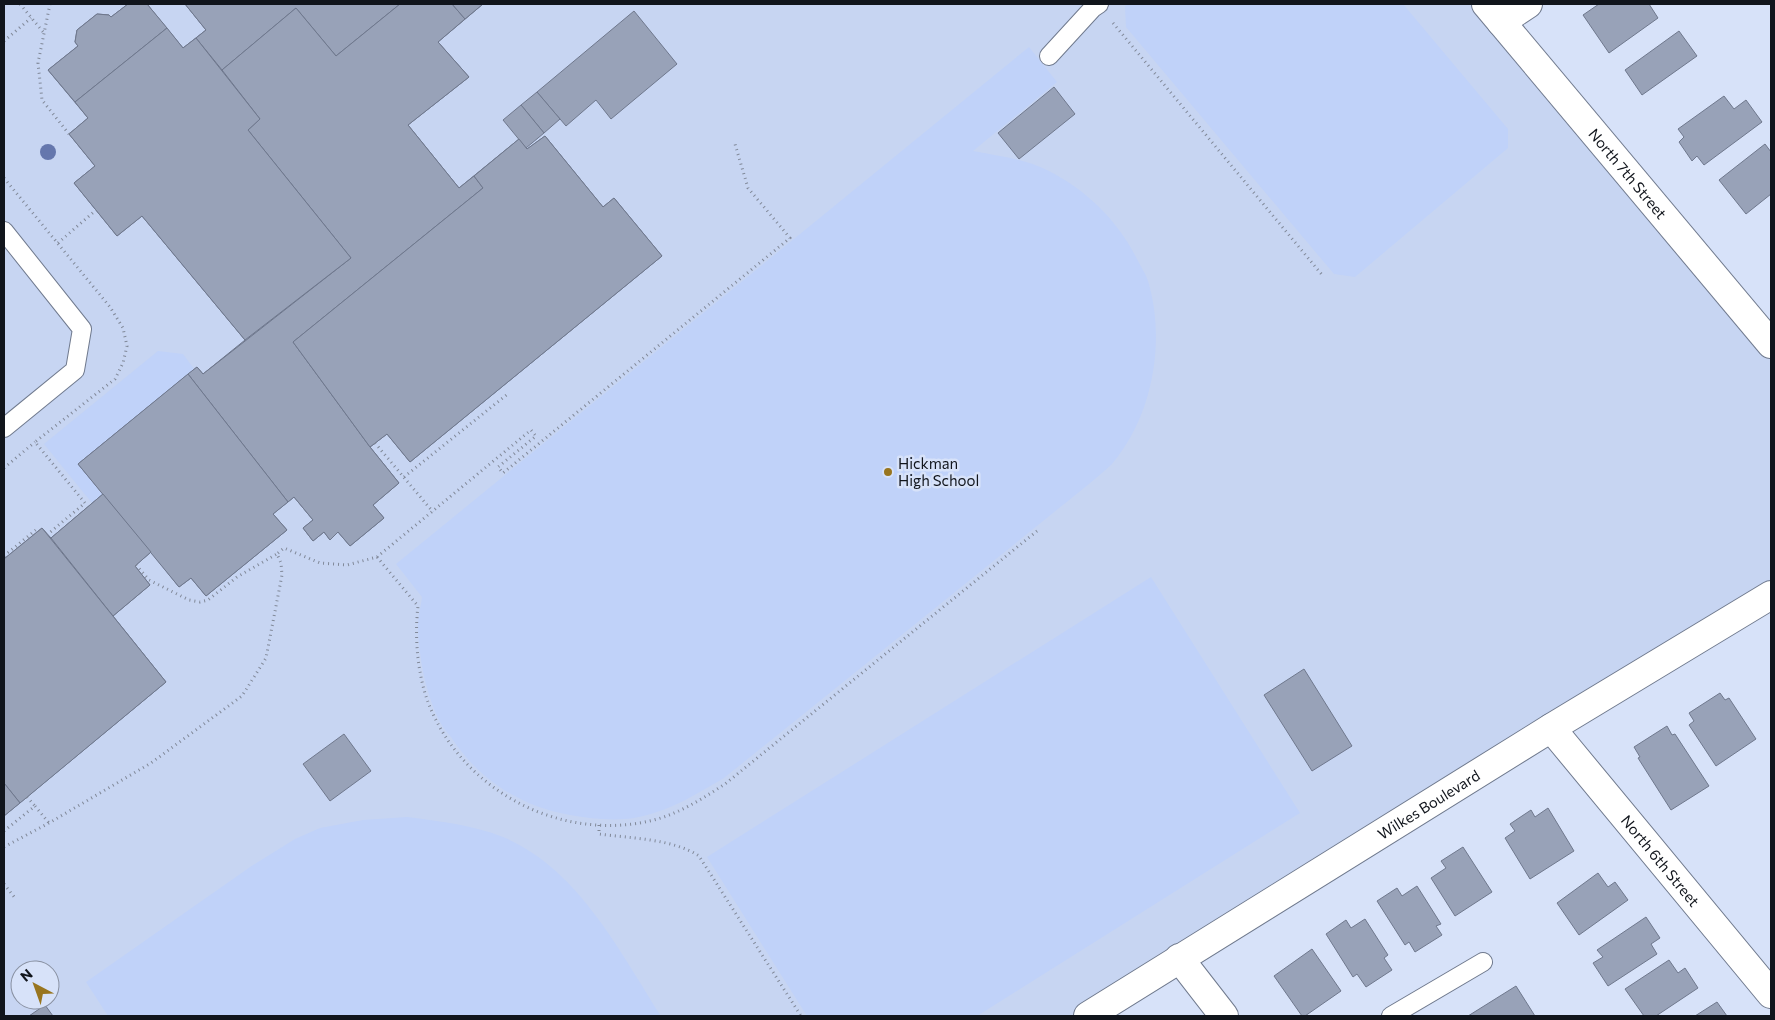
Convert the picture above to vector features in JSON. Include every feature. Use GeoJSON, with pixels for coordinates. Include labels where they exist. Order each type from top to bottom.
{"type":"FeatureCollection","features":[{"type":"Feature","properties":{"kind":"street"},"geometry":{"type":"LineString","coordinates":[[1493,13],[1528,4]]}},
{"type":"Feature","properties":{"kind":"street","name":"North 7th Street"},"geometry":{"type":"LineString","coordinates":[[1493,13],[1771,344]]}},
{"type":"Feature","properties":{"kind":"street","name":"Wilkes Boulevard"},"geometry":{"type":"LineString","coordinates":[[1088,1016],[1551,728],[1771,596]]}},
{"type":"Feature","properties":{"kind":"street","name":"North 6th Street"},"geometry":{"type":"LineString","coordinates":[[1551,728],[1771,994]]}},
{"type":"Feature","properties":{"kind":"street"},"geometry":{"type":"LineString","coordinates":[[1179,958],[1224,1016]]}},
{"type":"Feature","properties":{"kind":"lane"},"geometry":{"type":"LineString","coordinates":[[1049,56],[1098,4]]}},
{"type":"Feature","properties":{"kind":"lane"},"geometry":{"type":"LineString","coordinates":[[4,231],[82,329],[75,370],[4,428]]}},
{"type":"Feature","properties":{"kind":"lane"},"geometry":{"type":"LineString","coordinates":[[1391,1016],[1483,962]]}},
{"type":"Feature","properties":{"kind":"path"},"geometry":{"type":"LineString","coordinates":[[20,4],[44,34]]}},
{"type":"Feature","properties":{"kind":"path"},"geometry":{"type":"LineString","coordinates":[[50,4],[38,63],[42,100],[69,134]]}},
{"type":"Feature","properties":{"kind":"path"},"geometry":{"type":"LineString","coordinates":[[1098,4],[1323,276]]}},
{"type":"Feature","properties":{"kind":"path"},"geometry":{"type":"LineString","coordinates":[[4,41],[31,18]]}},
{"type":"Feature","properties":{"kind":"path"},"geometry":{"type":"LineString","coordinates":[[136,565],[149,580],[189,600],[200,602],[208,600],[238,577],[284,548],[320,563],[347,565],[377,557],[531,430],[536,436],[498,467],[503,473],[790,238],[748,188],[735,144]]}},
{"type":"Feature","properties":{"kind":"path"},"geometry":{"type":"LineString","coordinates":[[58,243],[96,210]]}},
{"type":"Feature","properties":{"kind":"path"},"geometry":{"type":"LineString","coordinates":[[404,477],[509,393]]}},
{"type":"Feature","properties":{"kind":"path"},"geometry":{"type":"LineString","coordinates":[[4,468],[35,442]]}},
{"type":"Feature","properties":{"kind":"path"},"geometry":{"type":"LineString","coordinates":[[375,443],[433,512]]}},
{"type":"Feature","properties":{"kind":"path"},"geometry":{"type":"LineString","coordinates":[[4,556],[37,528],[39,530]]}},
{"type":"Feature","properties":{"kind":"path"},"geometry":{"type":"LineString","coordinates":[[377,557],[418,606],[416,629],[418,657],[427,696],[432,713],[455,750],[482,778],[518,804],[556,819],[599,825],[639,823],[654,820],[684,809],[725,784],[1037,531]]}},
{"type":"Feature","properties":{"kind":"path"},"geometry":{"type":"LineString","coordinates":[[4,847],[151,763],[242,696],[266,658],[282,575],[281,563],[277,554]]}},
{"type":"Feature","properties":{"kind":"path"},"geometry":{"type":"LineString","coordinates":[[27,797],[49,823]]}},
{"type":"Feature","properties":{"kind":"path"},"geometry":{"type":"LineString","coordinates":[[4,831],[35,806]]}},
{"type":"Feature","properties":{"kind":"path"},"geometry":{"type":"LineString","coordinates":[[599,825],[599,834],[674,844],[689,849],[699,856],[801,1016]]}},
{"type":"Feature","properties":{"kind":"path"},"geometry":{"type":"LineString","coordinates":[[4,884],[15,898]]}},
{"type":"Feature","properties":{"kind":"shaded area","name":"Hickman High School"},"geometry":{"type":"Polygon","coordinates":[[[4,4],[1480,4],[1771,351],[1771,594],[1101,1016],[4,1016],[4,4]]]}},
{"type":"Feature","properties":{"kind":"shaded area"},"geometry":{"type":"Polygon","coordinates":[[[1128,4],[1403,4],[1508,129],[1508,148],[1355,277],[1334,274],[1126,27],[1125,6],[1128,4]]]}},
{"type":"Feature","properties":{"kind":"shaded area"},"geometry":{"type":"Polygon","coordinates":[[[1029,47],[1057,82],[973,151],[1012,158],[1031,164],[1049,171],[1077,188],[1101,209],[1122,233],[1145,273],[1153,304],[1156,328],[1155,353],[1146,401],[1126,445],[1112,464],[1089,484],[724,778],[692,797],[658,812],[634,818],[602,819],[552,811],[518,798],[502,789],[474,766],[439,721],[426,685],[421,662],[418,619],[422,597],[396,564],[1029,47]]]}},
{"type":"Feature","properties":{"kind":"shaded area"},"geometry":{"type":"Polygon","coordinates":[[[158,351],[183,354],[194,369],[103,494],[92,503],[44,444],[158,351]]]}},
{"type":"Feature","properties":{"kind":"shaded area"},"geometry":{"type":"Polygon","coordinates":[[[1151,577],[1300,813],[977,1016],[807,1016],[707,857],[1151,577]]]}},
{"type":"Feature","properties":{"kind":"shaded area"},"geometry":{"type":"Polygon","coordinates":[[[407,817],[456,824],[492,833],[530,851],[554,869],[595,914],[613,939],[661,1016],[108,1016],[86,982],[253,865],[295,839],[320,828],[363,820],[407,817]]]}},
{"type":"Feature","properties":{"kind":"building"},"geometry":{"type":"Polygon","coordinates":[[[128,4],[147,4],[183,48],[206,30],[185,4],[483,4],[438,42],[469,77],[408,125],[459,188],[519,139],[527,149],[545,136],[603,207],[614,198],[662,256],[410,462],[387,434],[370,447],[399,483],[373,505],[384,518],[350,546],[338,532],[330,540],[324,532],[313,541],[303,528],[313,520],[294,497],[273,514],[287,530],[206,596],[191,578],[179,587],[151,552],[135,566],[150,585],[113,616],[166,682],[4,816],[4,559],[42,528],[51,538],[103,494],[78,464],[197,367],[203,374],[245,340],[142,216],[117,236],[74,183],[95,166],[69,134],[88,118],[48,70],[78,46],[75,42],[77,30],[97,14],[109,15],[111,17],[128,4]]]}},
{"type":"Feature","properties":{"kind":"building"},"geometry":{"type":"Polygon","coordinates":[[[128,4],[147,4],[167,28],[75,102],[48,70],[78,46],[75,42],[77,30],[97,14],[109,15],[111,17],[128,4]]]}},
{"type":"Feature","properties":{"kind":"building"},"geometry":{"type":"Polygon","coordinates":[[[185,4],[400,4],[336,56],[296,8],[222,70],[196,38],[206,30],[185,4]]]}},
{"type":"Feature","properties":{"kind":"building"},"geometry":{"type":"Polygon","coordinates":[[[400,4],[452,4],[465,19],[438,42],[469,77],[408,125],[459,188],[474,176],[483,188],[293,342],[370,447],[399,483],[373,505],[384,518],[350,546],[338,532],[330,540],[324,532],[313,541],[303,528],[313,520],[294,497],[288,502],[188,374],[197,367],[203,374],[351,258],[248,130],[260,119],[222,70],[296,8],[336,56],[400,4]]]}},
{"type":"Feature","properties":{"kind":"building"},"geometry":{"type":"Polygon","coordinates":[[[452,4],[483,4],[465,19],[452,4]]]}},
{"type":"Feature","properties":{"kind":"building"},"geometry":{"type":"Polygon","coordinates":[[[1599,4],[1649,4],[1658,18],[1609,53],[1583,15],[1599,4]]]}},
{"type":"Feature","properties":{"kind":"building"},"geometry":{"type":"Polygon","coordinates":[[[634,11],[677,64],[611,119],[596,100],[566,126],[537,92],[634,11]]]}},
{"type":"Feature","properties":{"kind":"building"},"geometry":{"type":"Polygon","coordinates":[[[167,28],[183,48],[196,38],[260,119],[248,130],[351,258],[245,340],[142,216],[117,236],[74,183],[95,166],[69,134],[88,118],[75,102],[167,28]]]}},
{"type":"Feature","properties":{"kind":"building"},"geometry":{"type":"Polygon","coordinates":[[[1679,31],[1697,56],[1642,95],[1625,70],[1679,31]]]}},
{"type":"Feature","properties":{"kind":"building"},"geometry":{"type":"Polygon","coordinates":[[[1054,87],[1075,114],[1019,159],[998,133],[1054,87]]]}},
{"type":"Feature","properties":{"kind":"building"},"geometry":{"type":"Polygon","coordinates":[[[537,92],[560,119],[544,133],[521,105],[537,92]]]}},
{"type":"Feature","properties":{"kind":"building"},"geometry":{"type":"Polygon","coordinates":[[[1724,96],[1734,109],[1746,100],[1762,122],[1704,165],[1697,156],[1692,161],[1679,142],[1684,137],[1678,129],[1724,96]]]}},
{"type":"Feature","properties":{"kind":"building"},"geometry":{"type":"Polygon","coordinates":[[[521,105],[544,133],[526,148],[503,120],[521,105]]]}},
{"type":"Feature","properties":{"kind":"building"},"geometry":{"type":"Polygon","coordinates":[[[545,136],[603,207],[614,198],[662,256],[410,462],[387,434],[370,447],[293,342],[483,188],[474,176],[519,139],[527,149],[545,136]]]}},
{"type":"Feature","properties":{"kind":"building"},"geometry":{"type":"Polygon","coordinates":[[[1765,144],[1771,152],[1771,194],[1746,214],[1719,180],[1765,144]]]}},
{"type":"Feature","properties":{"kind":"building"},"geometry":{"type":"Polygon","coordinates":[[[188,374],[288,502],[273,514],[287,530],[206,596],[191,578],[179,587],[78,464],[188,374]]]}},
{"type":"Feature","properties":{"kind":"building"},"geometry":{"type":"Polygon","coordinates":[[[103,494],[151,552],[135,566],[150,585],[113,616],[51,538],[103,494]]]}},
{"type":"Feature","properties":{"kind":"building"},"geometry":{"type":"Polygon","coordinates":[[[42,528],[166,682],[20,803],[4,783],[4,559],[42,528]]]}},
{"type":"Feature","properties":{"kind":"building"},"geometry":{"type":"Polygon","coordinates":[[[1304,669],[1352,746],[1312,771],[1264,695],[1304,669]]]}},
{"type":"Feature","properties":{"kind":"building"},"geometry":{"type":"Polygon","coordinates":[[[1720,693],[1725,700],[1729,698],[1756,739],[1716,766],[1689,725],[1694,721],[1689,713],[1720,693]]]}},
{"type":"Feature","properties":{"kind":"building"},"geometry":{"type":"Polygon","coordinates":[[[1667,726],[1672,735],[1675,734],[1709,786],[1671,810],[1638,758],[1640,757],[1634,747],[1667,726]]]}},
{"type":"Feature","properties":{"kind":"building"},"geometry":{"type":"Polygon","coordinates":[[[344,734],[371,771],[330,801],[303,764],[344,734]]]}},
{"type":"Feature","properties":{"kind":"building"},"geometry":{"type":"Polygon","coordinates":[[[4,783],[20,803],[4,816],[4,783]]]}},
{"type":"Feature","properties":{"kind":"building"},"geometry":{"type":"Polygon","coordinates":[[[1548,808],[1574,851],[1530,879],[1505,838],[1515,831],[1510,824],[1531,810],[1535,817],[1548,808]]]}},
{"type":"Feature","properties":{"kind":"building"},"geometry":{"type":"Polygon","coordinates":[[[1463,847],[1492,892],[1455,916],[1431,878],[1446,868],[1441,861],[1463,847]]]}},
{"type":"Feature","properties":{"kind":"building"},"geometry":{"type":"Polygon","coordinates":[[[1598,873],[1608,887],[1615,882],[1628,900],[1579,935],[1557,903],[1598,873]]]}},
{"type":"Feature","properties":{"kind":"building"},"geometry":{"type":"Polygon","coordinates":[[[1417,886],[1441,924],[1436,926],[1442,935],[1415,952],[1409,942],[1405,945],[1377,901],[1397,888],[1402,896],[1417,886]]]}},
{"type":"Feature","properties":{"kind":"building"},"geometry":{"type":"Polygon","coordinates":[[[1646,917],[1660,938],[1651,944],[1657,954],[1608,986],[1593,963],[1603,957],[1597,950],[1646,917]]]}},
{"type":"Feature","properties":{"kind":"building"},"geometry":{"type":"Polygon","coordinates":[[[1365,919],[1388,955],[1384,958],[1392,970],[1366,987],[1357,974],[1353,977],[1326,934],[1346,920],[1351,928],[1365,919]]]}},
{"type":"Feature","properties":{"kind":"building"},"geometry":{"type":"Polygon","coordinates":[[[1312,949],[1341,991],[1305,1016],[1302,1016],[1274,976],[1312,949]]]}},
{"type":"Feature","properties":{"kind":"building"},"geometry":{"type":"Polygon","coordinates":[[[1669,960],[1678,973],[1685,968],[1698,988],[1656,1016],[1644,1016],[1625,989],[1669,960]]]}},
{"type":"Feature","properties":{"kind":"building"},"geometry":{"type":"Polygon","coordinates":[[[1516,986],[1535,1016],[1468,1016],[1516,986]]]}},
{"type":"Feature","properties":{"kind":"building"},"geometry":{"type":"Polygon","coordinates":[[[1717,1002],[1727,1016],[1695,1016],[1717,1002]]]}},
{"type":"Feature","properties":{"kind":"building"},"geometry":{"type":"Polygon","coordinates":[[[38,1010],[49,1010],[53,1016],[29,1016],[38,1010]]]}},
{"type":"Feature","properties":{"kind":"place","name":"Hickman High School"},"geometry":{"type":"Point","coordinates":[888,472]}}]}
